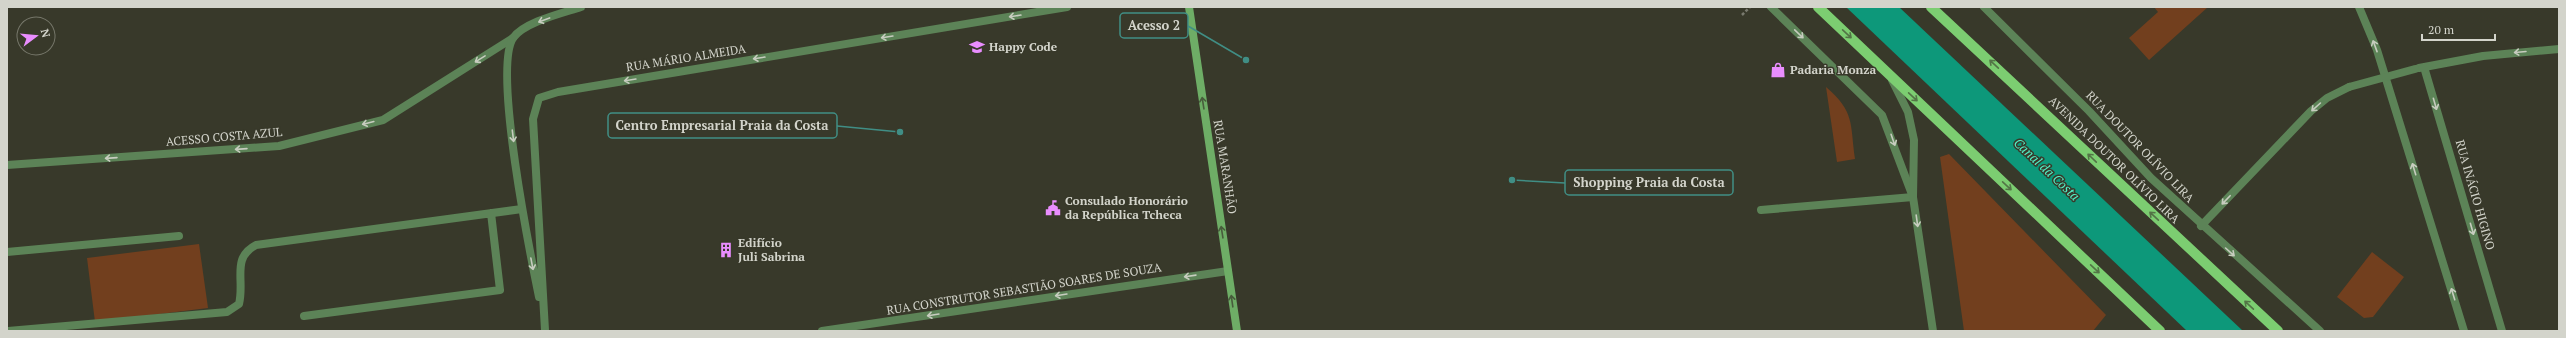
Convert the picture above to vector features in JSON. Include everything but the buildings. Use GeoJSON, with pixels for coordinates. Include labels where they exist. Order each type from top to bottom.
{"type":"FeatureCollection","features":[{"type":"Feature","properties":{"kind":"main road","name":"RUA MARANHÃO"},"geometry":{"type":"LineString","coordinates":[[1189,7],[1237,331]]}},
{"type":"Feature","properties":{"kind":"main road"},"geometry":{"type":"LineString","coordinates":[[1818,7],[2160,331]]}},
{"type":"Feature","properties":{"kind":"main road","name":"AVENIDA DOUTOR OLÍVIO LIRA"},"geometry":{"type":"LineString","coordinates":[[1932,7],[2278,331]]}},
{"type":"Feature","properties":{"kind":"street"},"geometry":{"type":"LineString","coordinates":[[545,331],[522,209],[508,97],[506,57],[513,38],[530,25],[581,7]]}},
{"type":"Feature","properties":{"kind":"street","name":"RUA MÁRIO ALMEIDA"},"geometry":{"type":"LineString","coordinates":[[545,331],[532,120],[539,98],[558,92],[1067,7]]}},
{"type":"Feature","properties":{"kind":"street"},"geometry":{"type":"LineString","coordinates":[[1771,7],[1882,115],[1913,197],[1933,331]]}},
{"type":"Feature","properties":{"kind":"street","name":"RUA DOUTOR OLÍVIO LIRA"},"geometry":{"type":"LineString","coordinates":[[1984,7],[2089,110],[2138,165],[2201,226],[2320,331]]}},
{"type":"Feature","properties":{"kind":"street"},"geometry":{"type":"LineString","coordinates":[[2359,7],[2382,65],[2464,331]]}},
{"type":"Feature","properties":{"kind":"street","name":"ACESSO COSTA AZUL"},"geometry":{"type":"LineString","coordinates":[[7,166],[287,144],[383,120],[513,38]]}},
{"type":"Feature","properties":{"kind":"street"},"geometry":{"type":"LineString","coordinates":[[2201,226],[2311,111],[2327,98],[2349,87],[2415,69],[2483,56],[2559,49]]}},
{"type":"Feature","properties":{"kind":"street","name":"RUA INÁCIO HIGINO"},"geometry":{"type":"LineString","coordinates":[[2424,67],[2502,331]]}},
{"type":"Feature","properties":{"kind":"street"},"geometry":{"type":"LineString","coordinates":[[1885,70],[1902,99],[1913,133],[1916,160],[1913,197]]}},
{"type":"Feature","properties":{"kind":"street"},"geometry":{"type":"LineString","coordinates":[[1761,210],[1913,197]]}},
{"type":"Feature","properties":{"kind":"street"},"geometry":{"type":"LineString","coordinates":[[8,331],[226,312],[239,304],[242,294],[241,258],[247,249],[256,245],[522,209]]}},
{"type":"Feature","properties":{"kind":"street"},"geometry":{"type":"LineString","coordinates":[[304,316],[500,290],[490,214]]}},
{"type":"Feature","properties":{"kind":"street"},"geometry":{"type":"LineString","coordinates":[[7,252],[179,236]]}},
{"type":"Feature","properties":{"kind":"street","name":"RUA CONSTRUTOR SEBASTIÃO SOARES DE SOUZA"},"geometry":{"type":"LineString","coordinates":[[822,331],[1228,271]]}},
{"type":"Feature","properties":{"kind":"path"},"geometry":{"type":"LineString","coordinates":[[1742,15],[1750,7]]}},
{"type":"Feature","properties":{"kind":"shaded area"},"geometry":{"type":"Polygon","coordinates":[[[2154,7],[2208,7],[2149,60],[2129,38],[2158,12],[2154,7]]]}},
{"type":"Feature","properties":{"kind":"shaded area"},"geometry":{"type":"Polygon","coordinates":[[[1826,87],[1847,111],[1850,119],[1855,159],[1837,162],[1826,87]]]}},
{"type":"Feature","properties":{"kind":"shaded area"},"geometry":{"type":"Polygon","coordinates":[[[1949,154],[2106,315],[2093,331],[1964,331],[1940,157],[1949,154]]]}},
{"type":"Feature","properties":{"kind":"shaded area"},"geometry":{"type":"Polygon","coordinates":[[[199,244],[208,308],[95,322],[87,258],[199,244]]]}},
{"type":"Feature","properties":{"kind":"shaded area"},"geometry":{"type":"Polygon","coordinates":[[[2372,252],[2404,277],[2373,317],[2364,318],[2337,297],[2372,252]]]}},
{"type":"Feature","properties":{"kind":"water","name":"Canal da Costa"},"geometry":{"type":"Polygon","coordinates":[[[1846,7],[1899,7],[2243,331],[2187,331],[1846,7]]]}},
{"type":"Feature","properties":{"kind":"place","name":"Happy Code"},"geometry":{"type":"Point","coordinates":[977,47]}},
{"type":"Feature","properties":{"kind":"place","name":"Acesso 2"},"geometry":{"type":"Point","coordinates":[1246,60]}},
{"type":"Feature","properties":{"kind":"place","name":"Padaria Monza"},"geometry":{"type":"Point","coordinates":[1778,70]}},
{"type":"Feature","properties":{"kind":"place","name":"Centro Empresarial Praia da Costa"},"geometry":{"type":"Point","coordinates":[900,132]}},
{"type":"Feature","properties":{"kind":"place","name":"Shopping Praia da Costa"},"geometry":{"type":"Point","coordinates":[1512,180]}},
{"type":"Feature","properties":{"kind":"place","name":"Consulado Honorário da República Tcheca"},"geometry":{"type":"Point","coordinates":[1053,208]}},
{"type":"Feature","properties":{"kind":"place","name":"Edifício Juli Sabrina"},"geometry":{"type":"Point","coordinates":[726,250]}}]}
